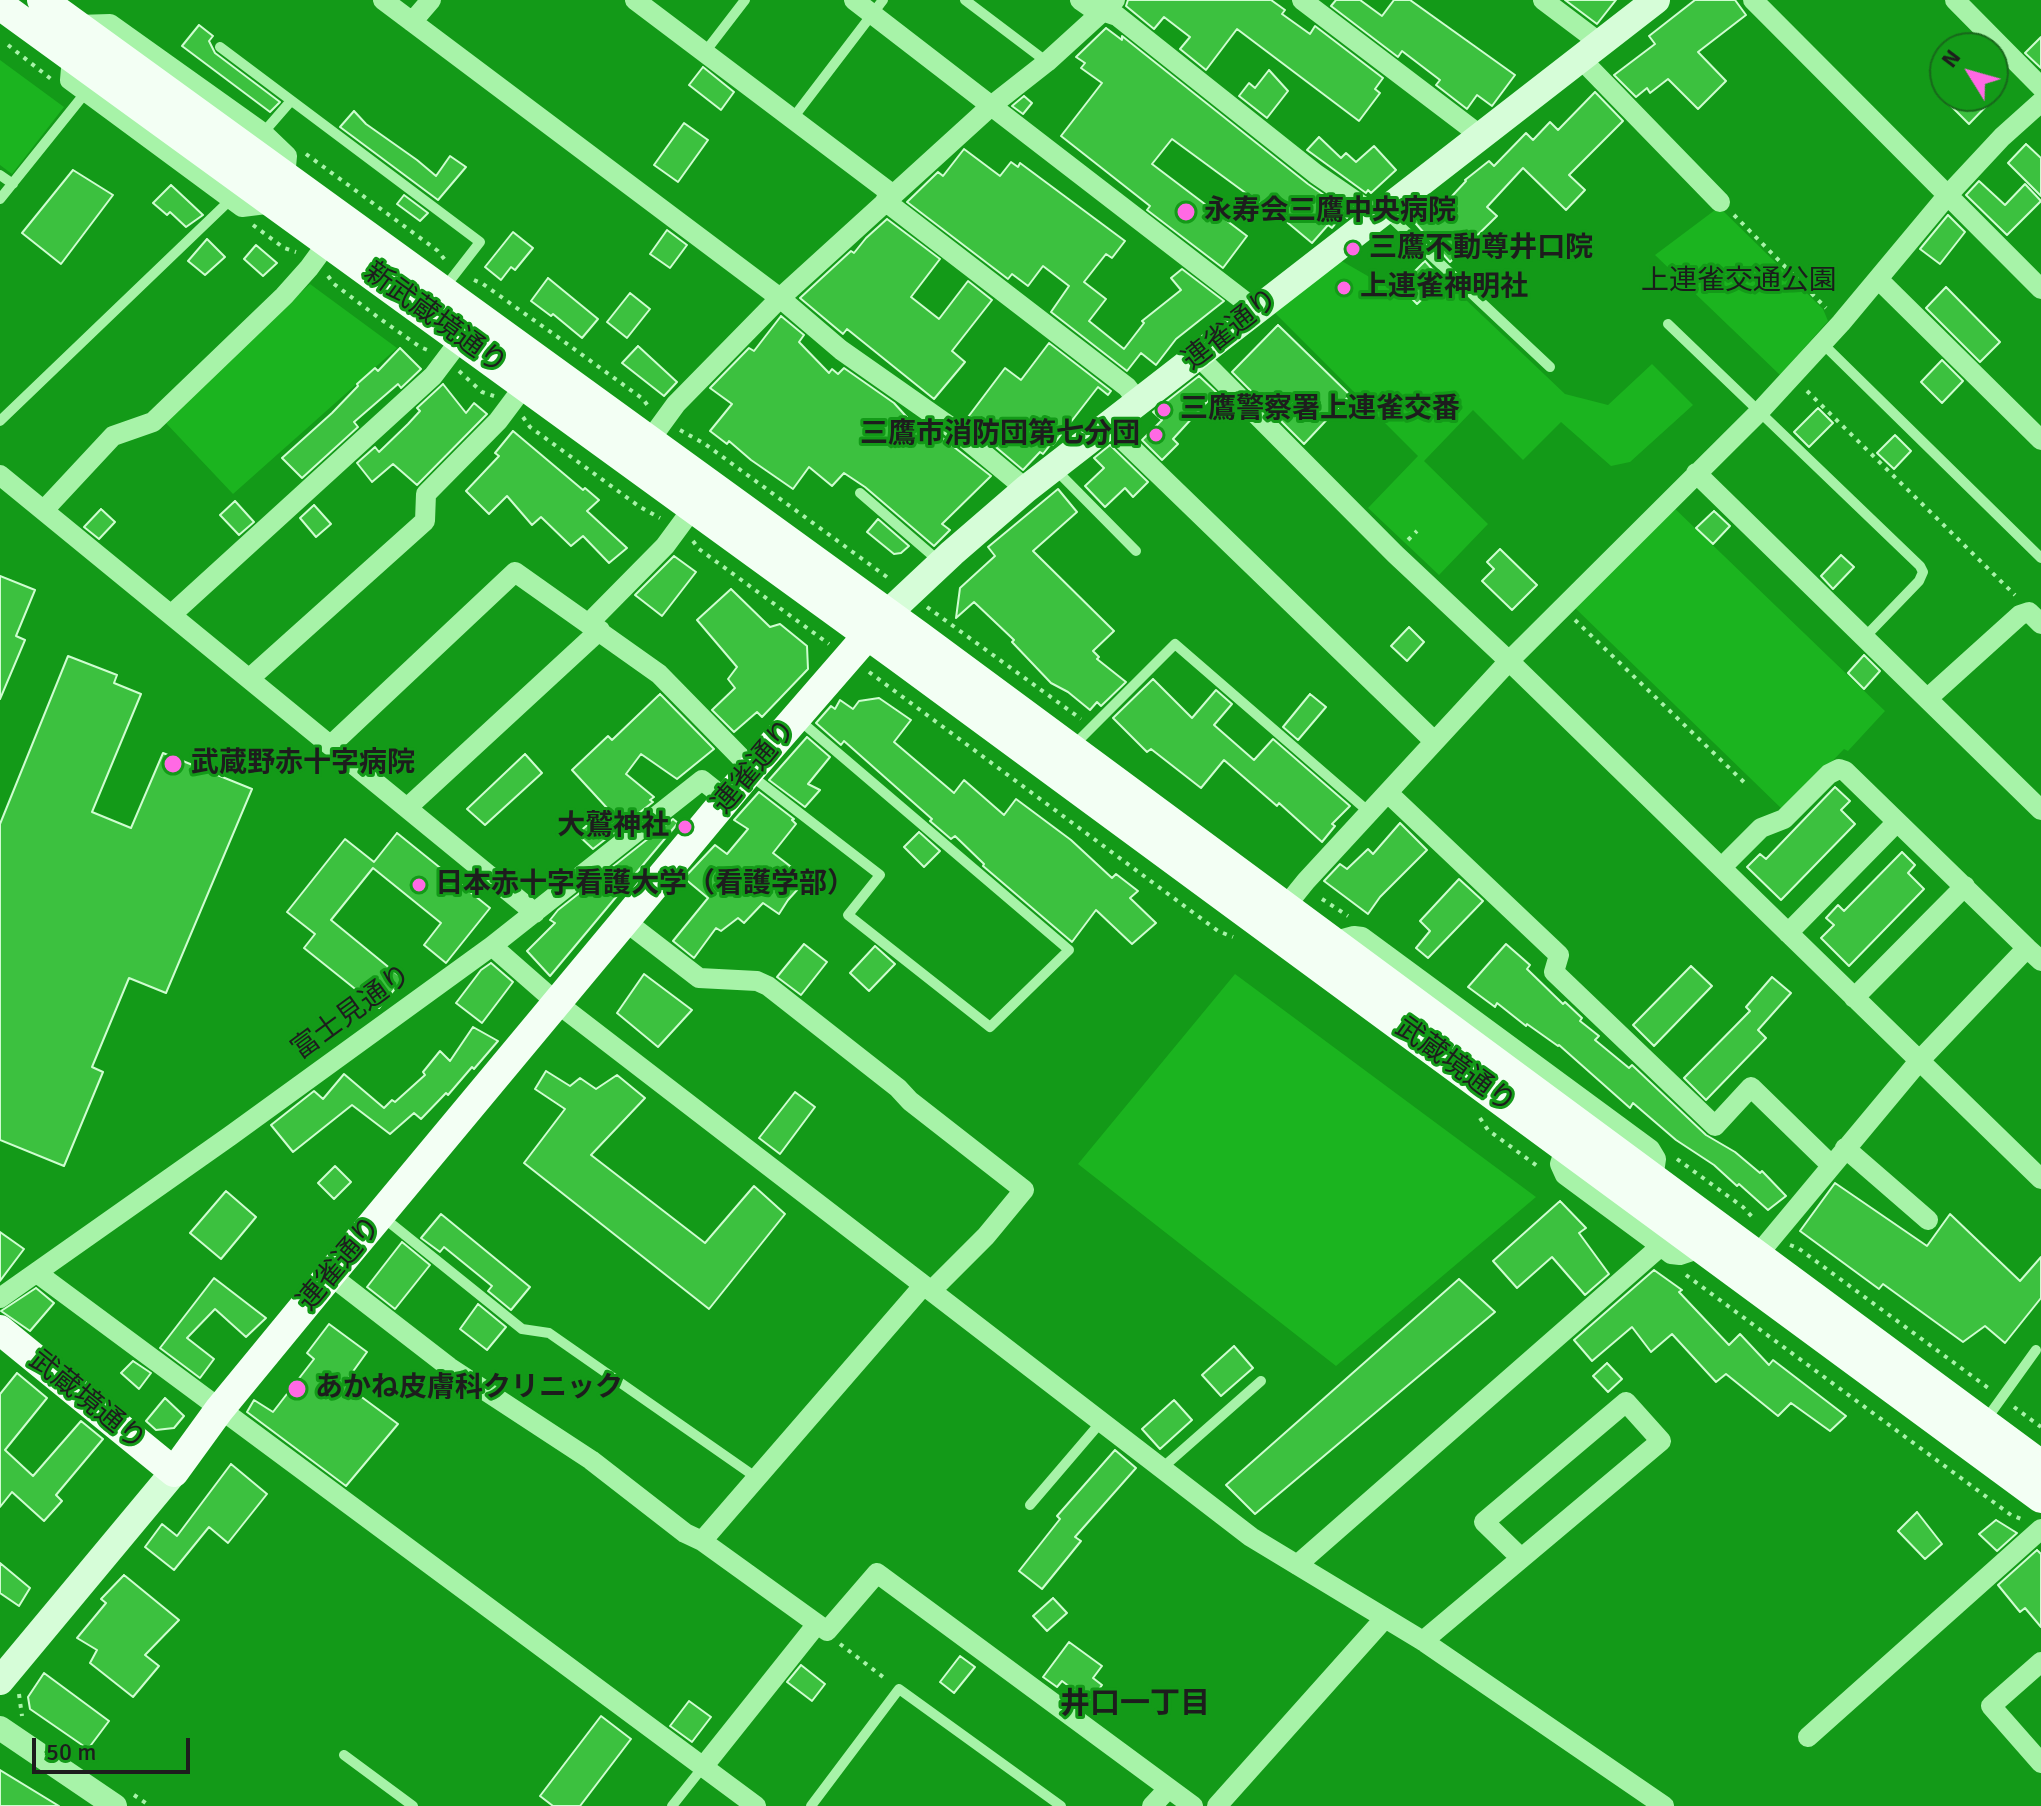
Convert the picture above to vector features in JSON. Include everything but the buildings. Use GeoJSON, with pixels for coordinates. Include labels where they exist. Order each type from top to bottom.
{"type":"FeatureCollection","features":[{"type":"Feature","properties":{"kind":"main road","name":"新武蔵境通り"},"geometry":{"type":"LineString","coordinates":[[42,0],[279,190],[318,255],[684,521],[885,612]]}},
{"type":"Feature","properties":{"kind":"main road","name":"連雀通り"},"geometry":{"type":"LineString","coordinates":[[0,1681],[174,1472],[219,1410],[330,1275],[885,612],[1026,489],[1656,0]]}},
{"type":"Feature","properties":{"kind":"main road","name":"新武蔵境通り"},"geometry":{"type":"LineString","coordinates":[[0,5],[72,57],[279,190],[452,279],[660,434],[885,612]]}},
{"type":"Feature","properties":{"kind":"main road","name":"武蔵境通り"},"geometry":{"type":"LineString","coordinates":[[885,612],[1653,1179],[1748,1266],[2038,1517]]}},
{"type":"Feature","properties":{"kind":"main road","name":"武蔵境通り"},"geometry":{"type":"LineString","coordinates":[[885,612],[1565,1148],[1701,1248],[1748,1266],[1984,1423],[2041,1465]]}},
{"type":"Feature","properties":{"kind":"main road","name":"武蔵境通り"},"geometry":{"type":"LineString","coordinates":[[0,1330],[174,1472]]}},
{"type":"Feature","properties":{"kind":"street"},"geometry":{"type":"LineString","coordinates":[[383,0],[780,298],[841,350],[955,430],[1026,489]]}},
{"type":"Feature","properties":{"kind":"street"},"geometry":{"type":"LineString","coordinates":[[412,22],[431,0]]}},
{"type":"Feature","properties":{"kind":"street"},"geometry":{"type":"LineString","coordinates":[[635,0],[793,118],[1127,387],[1138,401]]}},
{"type":"Feature","properties":{"kind":"street"},"geometry":{"type":"LineString","coordinates":[[854,0],[878,7],[991,106],[1256,310]]}},
{"type":"Feature","properties":{"kind":"street"},"geometry":{"type":"LineString","coordinates":[[1080,0],[1108,6],[1316,174],[1381,214]]}},
{"type":"Feature","properties":{"kind":"street"},"geometry":{"type":"LineString","coordinates":[[1302,0],[1481,136]]}},
{"type":"Feature","properties":{"kind":"street"},"geometry":{"type":"LineString","coordinates":[[1543,0],[1720,202]]}},
{"type":"Feature","properties":{"kind":"street"},"geometry":{"type":"LineString","coordinates":[[1753,0],[2041,289]]}},
{"type":"Feature","properties":{"kind":"street"},"geometry":{"type":"LineString","coordinates":[[1955,0],[2041,87]]}},
{"type":"Feature","properties":{"kind":"street"},"geometry":{"type":"LineString","coordinates":[[660,434],[676,404],[780,298],[991,106],[1047,62],[1108,6]]}},
{"type":"Feature","properties":{"kind":"street"},"geometry":{"type":"LineString","coordinates":[[72,57],[70,80],[242,207],[279,190],[287,156],[263,133],[110,24],[77,25]]}},
{"type":"Feature","properties":{"kind":"street"},"geometry":{"type":"LineString","coordinates":[[1285,907],[1509,661],[1760,411],[1841,323],[1947,196],[2002,137],[2041,102]]}},
{"type":"Feature","properties":{"kind":"street"},"geometry":{"type":"LineString","coordinates":[[44,510],[113,436],[153,422],[292,287],[318,255]]}},
{"type":"Feature","properties":{"kind":"street"},"geometry":{"type":"LineString","coordinates":[[1878,279],[2041,440]]}},
{"type":"Feature","properties":{"kind":"street"},"geometry":{"type":"LineString","coordinates":[[172,614],[433,376],[452,352]]}},
{"type":"Feature","properties":{"kind":"street"},"geometry":{"type":"LineString","coordinates":[[1198,356],[1395,554],[1722,867],[2041,1179]]}},
{"type":"Feature","properties":{"kind":"street"},"geometry":{"type":"LineString","coordinates":[[250,678],[425,521],[426,494],[498,421],[515,398]]}},
{"type":"Feature","properties":{"kind":"street"},"geometry":{"type":"LineString","coordinates":[[1110,424],[1132,449],[1434,741]]}},
{"type":"Feature","properties":{"kind":"street"},"geometry":{"type":"LineString","coordinates":[[1696,473],[2041,810]]}},
{"type":"Feature","properties":{"kind":"street"},"geometry":{"type":"LineString","coordinates":[[0,475],[535,913]]}},
{"type":"Feature","properties":{"kind":"street"},"geometry":{"type":"LineString","coordinates":[[408,807],[594,627],[684,521]]}},
{"type":"Feature","properties":{"kind":"street"},"geometry":{"type":"LineString","coordinates":[[332,744],[515,572],[659,674],[750,771]]}},
{"type":"Feature","properties":{"kind":"street"},"geometry":{"type":"LineString","coordinates":[[1928,698],[2020,615],[2035,618]]}},
{"type":"Feature","properties":{"kind":"street"},"geometry":{"type":"LineString","coordinates":[[1722,867],[1761,828],[1784,819],[1829,774],[1839,769],[1845,771],[2034,955],[1920,1060],[1748,1266]]}},
{"type":"Feature","properties":{"kind":"street","name":"富士見通り"},"geometry":{"type":"LineString","coordinates":[[0,1298],[492,946],[702,780],[727,800]]}},
{"type":"Feature","properties":{"kind":"street"},"geometry":{"type":"LineString","coordinates":[[1388,793],[1559,955],[1554,972],[1715,1126],[1751,1087],[1831,1165]]}},
{"type":"Feature","properties":{"kind":"street"},"geometry":{"type":"LineString","coordinates":[[1788,933],[1897,822]]}},
{"type":"Feature","properties":{"kind":"street"},"geometry":{"type":"LineString","coordinates":[[1854,998],[1965,886]]}},
{"type":"Feature","properties":{"kind":"street"},"geometry":{"type":"LineString","coordinates":[[625,921],[699,978],[757,981],[768,986],[1024,1190],[986,1236],[927,1288],[702,1541]]}},
{"type":"Feature","properties":{"kind":"street"},"geometry":{"type":"LineString","coordinates":[[492,946],[557,1003],[1251,1537],[1423,1641],[1664,1806]]}},
{"type":"Feature","properties":{"kind":"street"},"geometry":{"type":"LineString","coordinates":[[1565,1148],[1560,1164],[1565,1175],[1671,1254],[1680,1255],[1701,1248]]}},
{"type":"Feature","properties":{"kind":"street"},"geometry":{"type":"LineString","coordinates":[[1845,1148],[1928,1220]]}},
{"type":"Feature","properties":{"kind":"street"},"geometry":{"type":"LineString","coordinates":[[1297,1565],[1661,1246]]}},
{"type":"Feature","properties":{"kind":"street"},"geometry":{"type":"LineString","coordinates":[[37,1273],[756,1806]]}},
{"type":"Feature","properties":{"kind":"street"},"geometry":{"type":"LineString","coordinates":[[330,1275],[449,1367],[591,1460],[685,1533],[702,1541],[822,1627]]}},
{"type":"Feature","properties":{"kind":"street"},"geometry":{"type":"LineString","coordinates":[[1423,1641],[1661,1441],[1626,1402],[1484,1522],[1521,1558]]}},
{"type":"Feature","properties":{"kind":"street"},"geometry":{"type":"LineString","coordinates":[[1808,1737],[2038,1517]]}},
{"type":"Feature","properties":{"kind":"street"},"geometry":{"type":"LineString","coordinates":[[703,1767],[822,1627],[877,1573],[1193,1806]]}},
{"type":"Feature","properties":{"kind":"street"},"geometry":{"type":"LineString","coordinates":[[1217,1806],[1385,1618]]}},
{"type":"Feature","properties":{"kind":"street"},"geometry":{"type":"LineString","coordinates":[[2041,1662],[1991,1706],[2041,1763]]}},
{"type":"Feature","properties":{"kind":"street"},"geometry":{"type":"LineString","coordinates":[[0,1728],[115,1806]]}},
{"type":"Feature","properties":{"kind":"street"},"geometry":{"type":"LineString","coordinates":[[1152,1806],[1168,1789]]}},
{"type":"Feature","properties":{"kind":"lane"},"geometry":{"type":"LineString","coordinates":[[705,52],[745,0]]}},
{"type":"Feature","properties":{"kind":"lane"},"geometry":{"type":"LineString","coordinates":[[965,0],[1047,62]]}},
{"type":"Feature","properties":{"kind":"lane"},"geometry":{"type":"LineString","coordinates":[[793,118],[878,7]]}},
{"type":"Feature","properties":{"kind":"lane"},"geometry":{"type":"LineString","coordinates":[[220,47],[480,242],[452,279]]}},
{"type":"Feature","properties":{"kind":"lane"},"geometry":{"type":"LineString","coordinates":[[0,199],[86,92]]}},
{"type":"Feature","properties":{"kind":"lane"},"geometry":{"type":"LineString","coordinates":[[263,133],[290,102]]}},
{"type":"Feature","properties":{"kind":"lane"},"geometry":{"type":"LineString","coordinates":[[0,175],[13,184]]}},
{"type":"Feature","properties":{"kind":"lane"},"geometry":{"type":"LineString","coordinates":[[0,421],[225,205]]}},
{"type":"Feature","properties":{"kind":"lane"},"geometry":{"type":"LineString","coordinates":[[1381,214],[1550,367]]}},
{"type":"Feature","properties":{"kind":"lane"},"geometry":{"type":"LineString","coordinates":[[1668,324],[1920,566],[1923,572],[1919,581],[1864,638]]}},
{"type":"Feature","properties":{"kind":"lane"},"geometry":{"type":"LineString","coordinates":[[1821,342],[2041,558]]}},
{"type":"Feature","properties":{"kind":"lane"},"geometry":{"type":"LineString","coordinates":[[1053,468],[1136,551]]}},
{"type":"Feature","properties":{"kind":"lane"},"geometry":{"type":"LineString","coordinates":[[860,493],[941,563]]}},
{"type":"Feature","properties":{"kind":"lane"},"geometry":{"type":"LineString","coordinates":[[1070,749],[1175,644],[1369,812]]}},
{"type":"Feature","properties":{"kind":"lane"},"geometry":{"type":"LineString","coordinates":[[750,771],[880,875],[848,915],[990,1027],[1069,950],[796,718]]}},
{"type":"Feature","properties":{"kind":"lane"},"geometry":{"type":"LineString","coordinates":[[380,1215],[522,1329],[549,1333],[757,1478]]}},
{"type":"Feature","properties":{"kind":"lane"},"geometry":{"type":"LineString","coordinates":[[1984,1423],[2036,1350]]}},
{"type":"Feature","properties":{"kind":"lane"},"geometry":{"type":"LineString","coordinates":[[1161,1469],[1261,1381]]}},
{"type":"Feature","properties":{"kind":"lane"},"geometry":{"type":"LineString","coordinates":[[1030,1505],[1101,1422]]}},
{"type":"Feature","properties":{"kind":"lane"},"geometry":{"type":"LineString","coordinates":[[811,1806],[899,1689],[1061,1806]]}},
{"type":"Feature","properties":{"kind":"lane"},"geometry":{"type":"LineString","coordinates":[[344,1755],[413,1806]]}},
{"type":"Feature","properties":{"kind":"lane"},"geometry":{"type":"LineString","coordinates":[[672,1806],[703,1767]]}},
{"type":"Feature","properties":{"kind":"path"},"geometry":{"type":"LineString","coordinates":[[299,149],[438,251],[452,279],[483,284],[643,399],[650,408]]}},
{"type":"Feature","properties":{"kind":"path"},"geometry":{"type":"LineString","coordinates":[[1720,202],[1841,323]]}},
{"type":"Feature","properties":{"kind":"path"},"geometry":{"type":"LineString","coordinates":[[246,220],[284,248],[318,255],[334,284],[420,347],[452,352],[467,380],[482,392],[515,398],[530,427],[640,507],[684,521],[699,549],[835,648]]}},
{"type":"Feature","properties":{"kind":"path"},"geometry":{"type":"LineString","coordinates":[[1791,376],[2035,618]]}},
{"type":"Feature","properties":{"kind":"path"},"geometry":{"type":"LineString","coordinates":[[660,434],[687,432],[705,444],[885,612]]}},
{"type":"Feature","properties":{"kind":"path"},"geometry":{"type":"LineString","coordinates":[[1562,607],[1748,786]]}},
{"type":"Feature","properties":{"kind":"path"},"geometry":{"type":"LineString","coordinates":[[1787,1244],[1798,1248],[2041,1427]]}},
{"type":"Feature","properties":{"kind":"path"},"geometry":{"type":"LineString","coordinates":[[1686,1275],[2011,1515],[2038,1517]]}},
{"type":"Feature","properties":{"kind":"path"},"geometry":{"type":"LineString","coordinates":[[822,1627],[835,1641],[899,1689]]}},
{"type":"Feature","properties":{"kind":"green space"},"geometry":{"type":"Polygon","coordinates":[[[0,60],[64,107],[12,174],[0,165],[0,60]]]}},
{"type":"Feature","properties":{"kind":"green space","name":"上連雀交通公園"},"geometry":{"type":"Polygon","coordinates":[[[1719,207],[1823,309],[1828,321],[1780,375],[1655,255],[1719,207]]]}},
{"type":"Feature","properties":{"kind":"green space"},"geometry":{"type":"Polygon","coordinates":[[[1340,260],[1392,290],[1445,280],[1565,394],[1608,405],[1652,364],[1693,405],[1630,462],[1611,466],[1561,422],[1523,460],[1473,410],[1424,461],[1488,524],[1439,575],[1368,508],[1418,456],[1275,313],[1340,260]]]}},
{"type":"Feature","properties":{"kind":"green space"},"geometry":{"type":"Polygon","coordinates":[[[310,284],[397,348],[233,494],[164,421],[310,284]]]}},
{"type":"Feature","properties":{"kind":"green space"},"geometry":{"type":"Polygon","coordinates":[[[1669,503],[1885,711],[1784,811],[1572,605],[1669,503]]]}},
{"type":"Feature","properties":{"kind":"green space"},"geometry":{"type":"Polygon","coordinates":[[[1235,974],[1536,1197],[1336,1366],[1078,1164],[1235,974]]]}},
{"type":"Feature","properties":{"kind":"place","name":"永寿会三鷹中央病院"},"geometry":{"type":"Point","coordinates":[1186,212]}},
{"type":"Feature","properties":{"kind":"place","name":"三鷹不動尊井口院"},"geometry":{"type":"Point","coordinates":[1353,249]}},
{"type":"Feature","properties":{"kind":"place","name":"上連雀神明社"},"geometry":{"type":"Point","coordinates":[1344,288]}},
{"type":"Feature","properties":{"kind":"place","name":"三鷹警察署上連雀交番"},"geometry":{"type":"Point","coordinates":[1164,410]}},
{"type":"Feature","properties":{"kind":"place","name":"三鷹市消防団第七分団"},"geometry":{"type":"Point","coordinates":[1156,435]}},
{"type":"Feature","properties":{"kind":"place","name":"武蔵野赤十字病院"},"geometry":{"type":"Point","coordinates":[173,764]}},
{"type":"Feature","properties":{"kind":"place","name":"大鷲神社"},"geometry":{"type":"Point","coordinates":[685,827]}},
{"type":"Feature","properties":{"kind":"place","name":"日本赤十字看護大学（看護学部）"},"geometry":{"type":"Point","coordinates":[419,885]}},
{"type":"Feature","properties":{"kind":"place","name":"あかね皮膚科クリニック"},"geometry":{"type":"Point","coordinates":[297,1389]}},
{"type":"Feature","properties":{"kind":"district","name":"井口一丁目"},"geometry":{"type":"Point","coordinates":[1135,1705]}}]}
